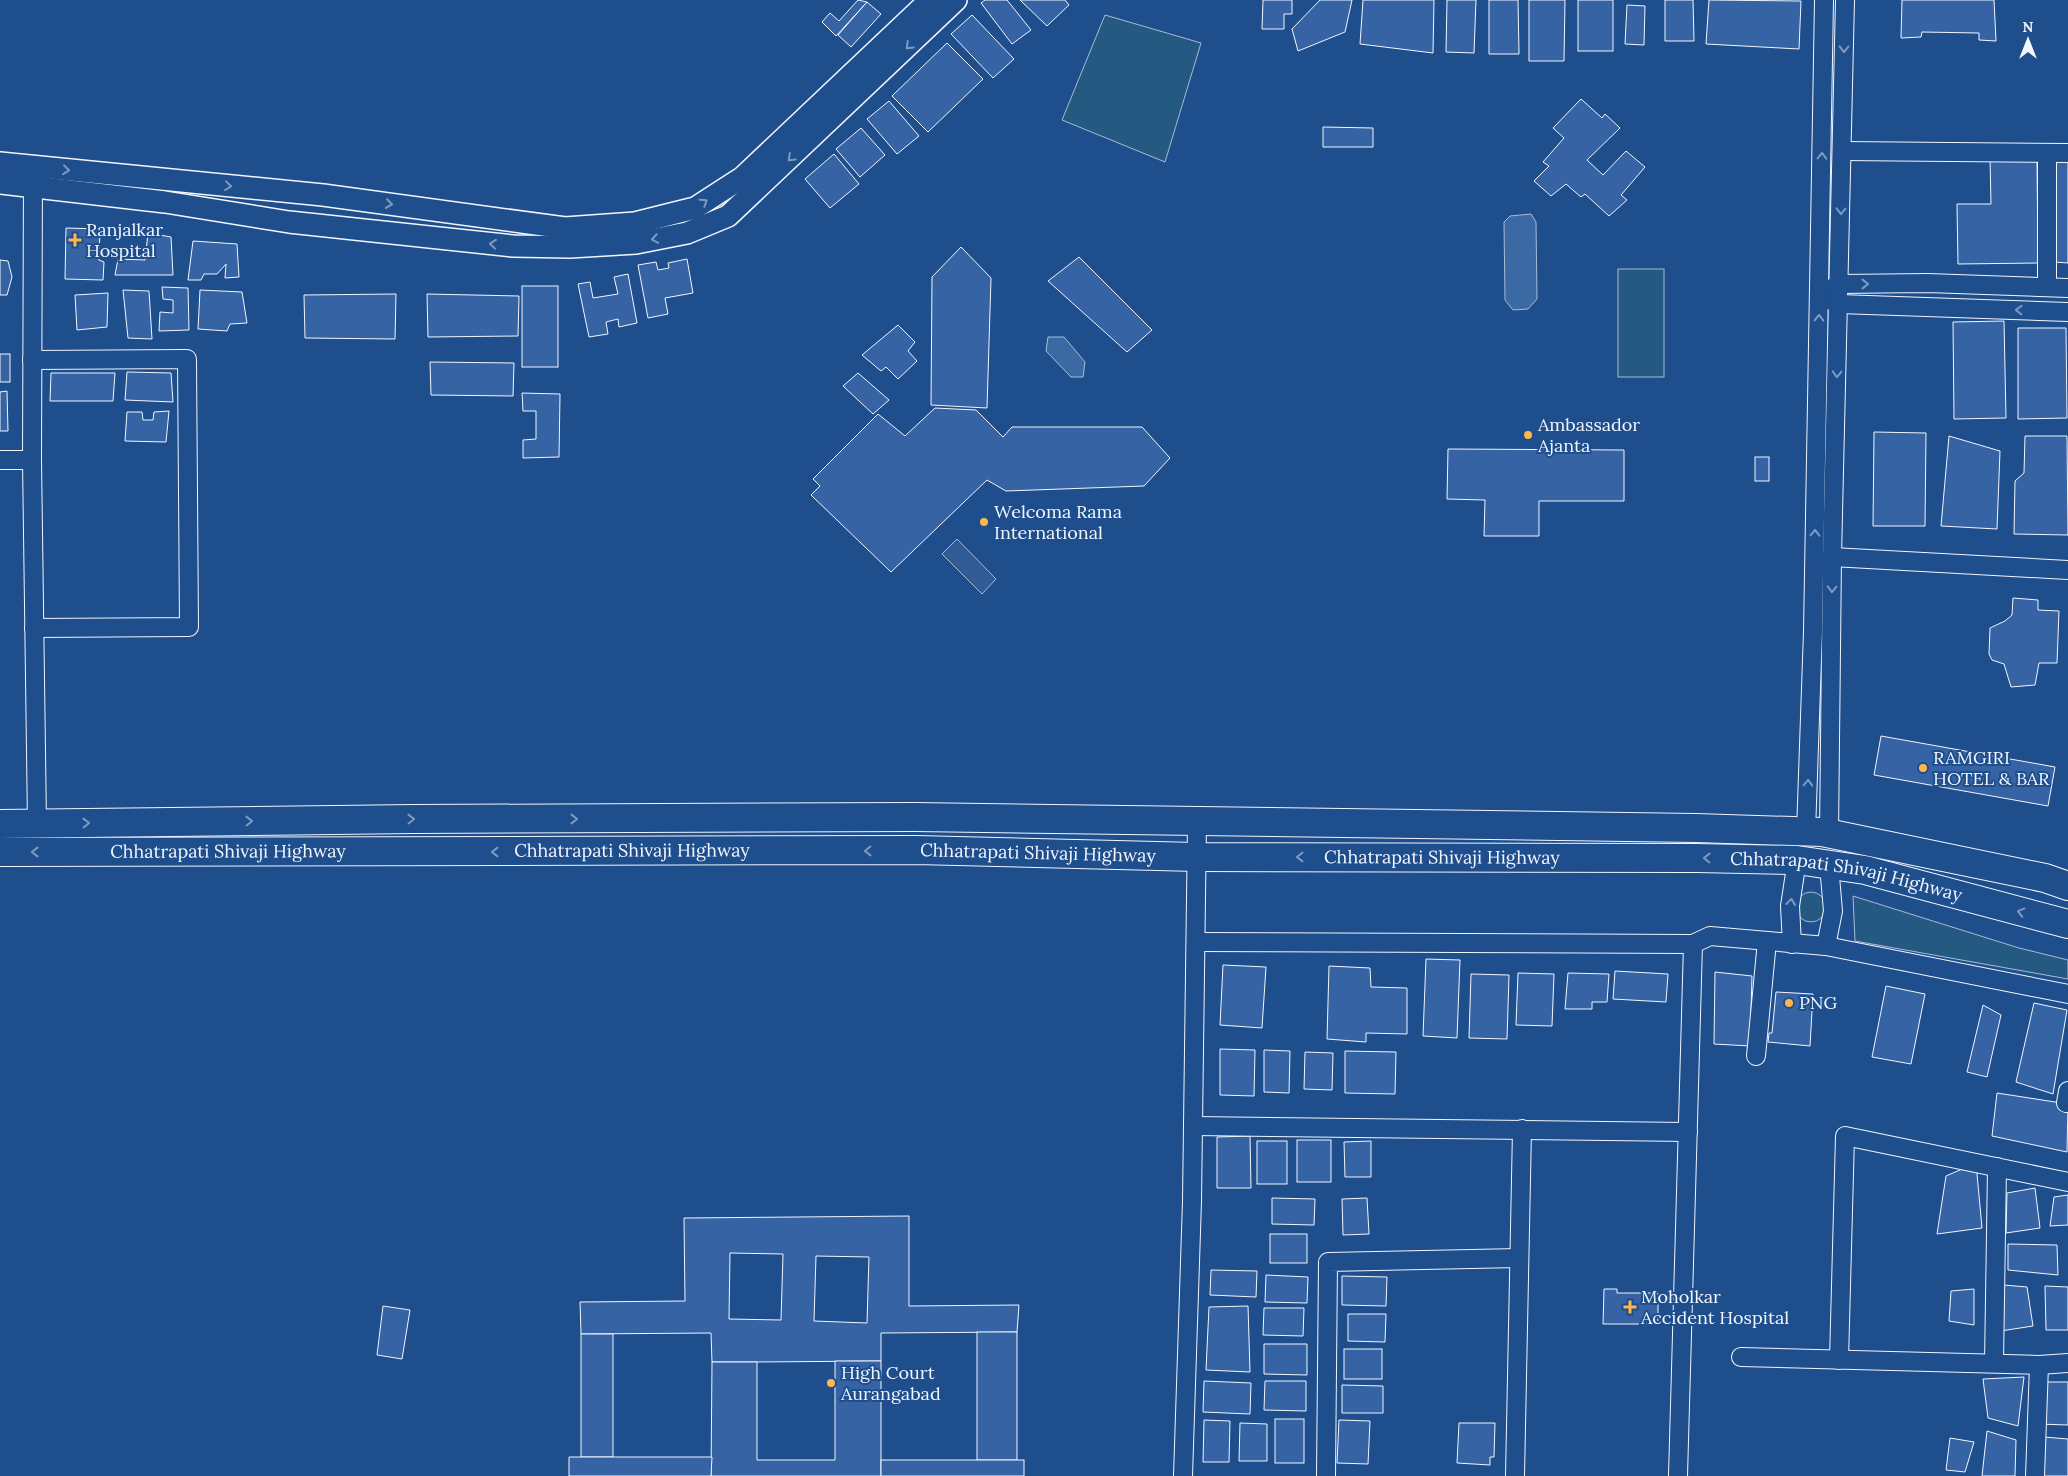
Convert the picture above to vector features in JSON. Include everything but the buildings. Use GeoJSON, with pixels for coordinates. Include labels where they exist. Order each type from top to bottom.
{"type":"FeatureCollection","features":[{"type":"Feature","properties":{"kind":"highway","name":"Chhatrapati Shivaji Highway"},"geometry":{"type":"LineString","coordinates":[[0,824],[414,819],[916,817],[1696,828],[1818,833],[2045,878],[2068,886]]}},
{"type":"Feature","properties":{"kind":"highway","name":"Chhatrapati Shivaji Highway"},"geometry":{"type":"LineString","coordinates":[[0,852],[916,850],[1197,857],[1797,860],[1865,870],[2068,924]]}},
{"type":"Feature","properties":{"kind":"street"},"geometry":{"type":"LineString","coordinates":[[921,21],[930,0]]}},
{"type":"Feature","properties":{"kind":"street"},"geometry":{"type":"LineString","coordinates":[[0,183],[33,177],[323,195],[565,238],[636,243],[687,234],[728,216],[921,21],[956,0]]}},
{"type":"Feature","properties":{"kind":"street"},"geometry":{"type":"LineString","coordinates":[[1818,833],[1819,296],[1824,0]]}},
{"type":"Feature","properties":{"kind":"street"},"geometry":{"type":"LineString","coordinates":[[1818,833],[1832,557],[1840,284],[1845,0]]}},
{"type":"Feature","properties":{"kind":"street"},"geometry":{"type":"LineString","coordinates":[[1842,151],[2068,153]]}},
{"type":"Feature","properties":{"kind":"street"},"geometry":{"type":"LineString","coordinates":[[2047,153],[2047,287]]}},
{"type":"Feature","properties":{"kind":"street"},"geometry":{"type":"LineString","coordinates":[[0,163],[33,177],[165,202],[289,222],[513,246],[565,238]]}},
{"type":"Feature","properties":{"kind":"street"},"geometry":{"type":"LineString","coordinates":[[0,816],[38,824],[32,460],[33,177]]}},
{"type":"Feature","properties":{"kind":"street"},"geometry":{"type":"LineString","coordinates":[[1819,296],[1840,284],[1928,283],[2068,288]]}},
{"type":"Feature","properties":{"kind":"street"},"geometry":{"type":"LineString","coordinates":[[1819,296],[1839,304],[2068,312]]}},
{"type":"Feature","properties":{"kind":"street"},"geometry":{"type":"LineString","coordinates":[[32,360],[187,359],[189,627],[34,628]]}},
{"type":"Feature","properties":{"kind":"street"},"geometry":{"type":"LineString","coordinates":[[0,460],[32,460]]}},
{"type":"Feature","properties":{"kind":"street"},"geometry":{"type":"LineString","coordinates":[[1832,557],[2068,570]]}},
{"type":"Feature","properties":{"kind":"street"},"geometry":{"type":"LineString","coordinates":[[1183,1476],[1194,1126],[1198,822]]}},
{"type":"Feature","properties":{"kind":"street"},"geometry":{"type":"LineString","coordinates":[[1792,944],[1790,906],[1797,860]]}},
{"type":"Feature","properties":{"kind":"street"},"geometry":{"type":"LineString","coordinates":[[1826,946],[1834,910],[1829,865]]}},
{"type":"Feature","properties":{"kind":"street"},"geometry":{"type":"LineString","coordinates":[[1196,942],[1693,944],[1710,936],[1826,946],[2068,994]]}},
{"type":"Feature","properties":{"kind":"street"},"geometry":{"type":"LineString","coordinates":[[1756,1056],[1767,942]]}},
{"type":"Feature","properties":{"kind":"street"},"geometry":{"type":"LineString","coordinates":[[1678,1476],[1693,944]]}},
{"type":"Feature","properties":{"kind":"street"},"geometry":{"type":"LineString","coordinates":[[1194,1126],[1688,1132]]}},
{"type":"Feature","properties":{"kind":"street"},"geometry":{"type":"LineString","coordinates":[[1515,1476],[1522,1129]]}},
{"type":"Feature","properties":{"kind":"street"},"geometry":{"type":"LineString","coordinates":[[1839,1360],[1844,1136],[2068,1182]]}},
{"type":"Feature","properties":{"kind":"street"},"geometry":{"type":"LineString","coordinates":[[1994,1364],[1997,1167]]}},
{"type":"Feature","properties":{"kind":"street"},"geometry":{"type":"LineString","coordinates":[[1326,1476],[1328,1262],[1519,1258]]}},
{"type":"Feature","properties":{"kind":"street"},"geometry":{"type":"LineString","coordinates":[[1741,1358],[2039,1365],[2068,1363]]}},
{"type":"Feature","properties":{"kind":"street"},"geometry":{"type":"LineString","coordinates":[[2035,1476],[2039,1365]]}},
{"type":"Feature","properties":{"kind":"shaded area"},"geometry":{"type":"Polygon","coordinates":[[[1105,15],[1201,43],[1165,162],[1062,120],[1105,15]]]}},
{"type":"Feature","properties":{"kind":"shaded area"},"geometry":{"type":"Polygon","coordinates":[[[1531,214],[1536,222],[1537,299],[1528,309],[1513,310],[1505,300],[1504,222],[1510,216],[1531,214]]]}},
{"type":"Feature","properties":{"kind":"shaded area"},"geometry":{"type":"Polygon","coordinates":[[[1618,269],[1664,269],[1664,377],[1618,377],[1618,269]]]}},
{"type":"Feature","properties":{"kind":"shaded area"},"geometry":{"type":"Polygon","coordinates":[[[1048,337],[1064,337],[1085,362],[1083,377],[1071,377],[1046,351],[1048,337]]]}},
{"type":"Feature","properties":{"kind":"shaded area"},"geometry":{"type":"Polygon","coordinates":[[[957,539],[996,579],[982,594],[942,554],[957,539]]]}},
{"type":"Feature","properties":{"kind":"shaded area"},"geometry":{"type":"Polygon","coordinates":[[[1811,892],[1822,896],[1826,907],[1822,918],[1811,922],[1800,918],[1796,907],[1800,896],[1811,892]]]}},
{"type":"Feature","properties":{"kind":"shaded area"},"geometry":{"type":"Polygon","coordinates":[[[1853,896],[2019,948],[2068,960],[2068,979],[1855,941],[1853,896]]]}},
{"type":"Feature","properties":{"kind":"place","name":"Ranjalkar Hospital"},"geometry":{"type":"Point","coordinates":[75,240]}},
{"type":"Feature","properties":{"kind":"place","name":"Ambassador Ajanta"},"geometry":{"type":"Point","coordinates":[1528,435]}},
{"type":"Feature","properties":{"kind":"place","name":"Welcoma Rama International"},"geometry":{"type":"Point","coordinates":[984,522]}},
{"type":"Feature","properties":{"kind":"place","name":"RAMGIRI HOTEL & BAR"},"geometry":{"type":"Point","coordinates":[1923,768]}},
{"type":"Feature","properties":{"kind":"place","name":"PNG"},"geometry":{"type":"Point","coordinates":[1789,1003]}},
{"type":"Feature","properties":{"kind":"place","name":"Moholkar Accident Hospital"},"geometry":{"type":"Point","coordinates":[1630,1307]}},
{"type":"Feature","properties":{"kind":"place","name":"High Court Aurangabad"},"geometry":{"type":"Point","coordinates":[831,1383]}}]}
